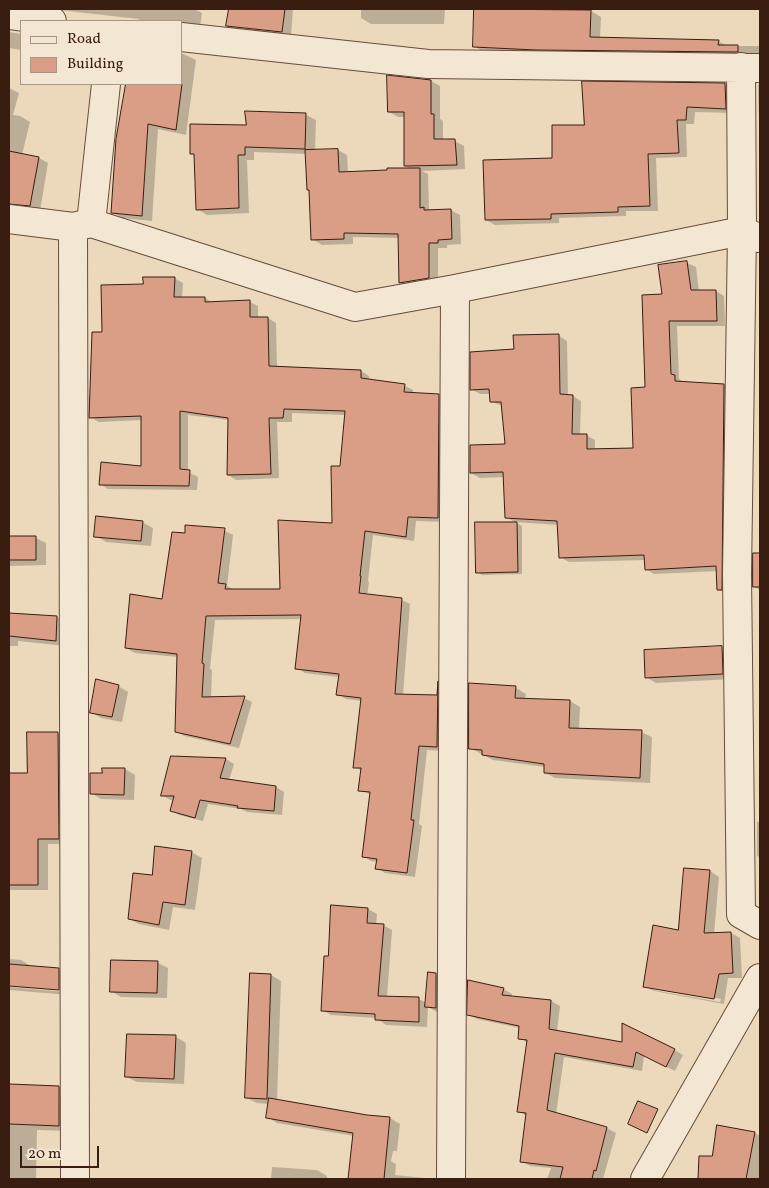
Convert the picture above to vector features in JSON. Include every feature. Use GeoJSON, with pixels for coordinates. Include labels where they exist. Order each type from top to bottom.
{"type":"FeatureCollection","features":[{"type":"Feature","properties":{"kind":"street"},"geometry":{"type":"LineString","coordinates":[[9,15],[45,20]]}},
{"type":"Feature","properties":{"kind":"street"},"geometry":{"type":"LineString","coordinates":[[182,37],[428,64],[751,67],[751,235],[737,574],[741,914],[760,925]]}},
{"type":"Feature","properties":{"kind":"street"},"geometry":{"type":"LineString","coordinates":[[75,1179],[82,225],[106,85]]}},
{"type":"Feature","properties":{"kind":"street"},"geometry":{"type":"LineString","coordinates":[[9,219],[82,225],[356,307],[751,235]]}},
{"type":"Feature","properties":{"kind":"street"},"geometry":{"type":"LineString","coordinates":[[451,1179],[455,289]]}},
{"type":"Feature","properties":{"kind":"street"},"geometry":{"type":"LineString","coordinates":[[645,1179],[760,978]]}},
{"type":"Feature","properties":{"kind":"building"},"geometry":{"type":"Polygon","coordinates":[[[229,9],[285,9],[282,32],[226,26],[229,9]]]}},
{"type":"Feature","properties":{"kind":"building"},"geometry":{"type":"Polygon","coordinates":[[[474,9],[591,10],[590,37],[719,40],[718,45],[738,45],[738,52],[536,50],[473,47],[474,9]]]}},
{"type":"Feature","properties":{"kind":"building"},"geometry":{"type":"Polygon","coordinates":[[[387,75],[431,80],[431,114],[434,114],[434,139],[455,139],[457,165],[404,166],[404,112],[388,112],[387,75]]]}},
{"type":"Feature","properties":{"kind":"building"},"geometry":{"type":"Polygon","coordinates":[[[582,81],[725,83],[726,109],[687,107],[686,120],[677,120],[679,153],[648,154],[650,206],[618,207],[618,212],[551,214],[551,219],[485,220],[483,160],[552,158],[552,125],[584,125],[582,81]]]}},
{"type":"Feature","properties":{"kind":"building"},"geometry":{"type":"Polygon","coordinates":[[[126,85],[182,85],[176,130],[148,124],[142,216],[111,213],[116,139],[126,85]]]}},
{"type":"Feature","properties":{"kind":"building"},"geometry":{"type":"Polygon","coordinates":[[[245,111],[306,113],[305,149],[245,147],[245,155],[238,155],[239,208],[196,210],[194,154],[190,154],[190,124],[246,125],[245,111]]]}},
{"type":"Feature","properties":{"kind":"building"},"geometry":{"type":"Polygon","coordinates":[[[338,149],[339,172],[387,170],[387,168],[420,168],[420,208],[424,207],[424,210],[451,209],[452,239],[438,240],[438,243],[429,243],[429,278],[399,283],[398,234],[344,233],[344,239],[311,240],[305,150],[338,149]]]}},
{"type":"Feature","properties":{"kind":"building"},"geometry":{"type":"Polygon","coordinates":[[[9,151],[39,157],[30,206],[9,204],[9,151]]]}},
{"type":"Feature","properties":{"kind":"building"},"geometry":{"type":"Polygon","coordinates":[[[687,261],[691,290],[716,290],[717,321],[669,321],[671,374],[675,375],[675,381],[724,384],[722,590],[717,590],[716,566],[645,570],[644,555],[559,558],[557,521],[505,518],[503,472],[470,473],[470,445],[505,444],[501,402],[490,402],[489,389],[470,390],[470,352],[514,349],[513,335],[559,334],[560,394],[573,395],[572,434],[587,434],[587,449],[633,448],[631,388],[645,387],[642,295],[662,294],[658,265],[687,261]]]}},
{"type":"Feature","properties":{"kind":"building"},"geometry":{"type":"Polygon","coordinates":[[[143,277],[175,277],[174,297],[205,297],[205,302],[250,300],[250,317],[268,317],[269,366],[361,370],[361,378],[405,384],[404,392],[439,394],[438,518],[408,517],[406,537],[365,531],[360,576],[359,593],[402,598],[395,694],[437,695],[438,681],[437,747],[419,746],[411,820],[414,820],[407,873],[375,869],[377,859],[362,857],[370,792],[358,791],[361,768],[353,768],[361,698],[336,695],[339,674],[295,669],[301,615],[206,616],[202,663],[204,664],[202,697],[245,696],[230,744],[175,732],[177,654],[125,648],[130,594],[162,599],[172,532],[185,533],[185,525],[225,528],[218,583],[226,584],[225,589],[280,589],[278,520],[332,523],[331,466],[340,466],[345,411],[284,409],[283,418],[269,418],[271,474],[227,475],[228,418],[180,411],[180,469],[190,470],[189,486],[99,485],[101,462],[141,466],[141,416],[89,418],[92,332],[102,332],[101,285],[143,284],[143,277]]]}},
{"type":"Feature","properties":{"kind":"building"},"geometry":{"type":"Polygon","coordinates":[[[96,516],[143,521],[141,541],[94,537],[96,516]]]}},
{"type":"Feature","properties":{"kind":"building"},"geometry":{"type":"Polygon","coordinates":[[[475,522],[517,522],[518,572],[476,573],[475,522]]]}},
{"type":"Feature","properties":{"kind":"building"},"geometry":{"type":"Polygon","coordinates":[[[9,536],[36,536],[36,560],[9,560],[9,536]]]}},
{"type":"Feature","properties":{"kind":"building"},"geometry":{"type":"Polygon","coordinates":[[[753,553],[760,553],[760,587],[753,587],[753,553]]]}},
{"type":"Feature","properties":{"kind":"building"},"geometry":{"type":"Polygon","coordinates":[[[9,613],[57,616],[56,641],[9,636],[9,613]]]}},
{"type":"Feature","properties":{"kind":"building"},"geometry":{"type":"Polygon","coordinates":[[[722,646],[723,674],[645,678],[644,650],[722,646]]]}},
{"type":"Feature","properties":{"kind":"building"},"geometry":{"type":"Polygon","coordinates":[[[96,679],[119,685],[112,717],[90,713],[96,679]]]}},
{"type":"Feature","properties":{"kind":"building"},"geometry":{"type":"Polygon","coordinates":[[[469,683],[516,686],[515,698],[570,700],[569,728],[642,730],[640,778],[544,773],[544,764],[482,755],[482,750],[469,749],[469,683]]]}},
{"type":"Feature","properties":{"kind":"building"},"geometry":{"type":"Polygon","coordinates":[[[27,732],[58,732],[59,839],[38,839],[38,885],[9,885],[9,773],[27,773],[27,732]]]}},
{"type":"Feature","properties":{"kind":"building"},"geometry":{"type":"Polygon","coordinates":[[[171,756],[226,758],[220,778],[276,786],[274,811],[237,808],[238,806],[200,800],[195,818],[170,811],[174,796],[161,796],[171,756]]]}},
{"type":"Feature","properties":{"kind":"building"},"geometry":{"type":"Polygon","coordinates":[[[102,768],[125,768],[124,795],[90,794],[90,773],[102,773],[102,768]]]}},
{"type":"Feature","properties":{"kind":"building"},"geometry":{"type":"Polygon","coordinates":[[[155,846],[192,851],[185,905],[163,902],[159,925],[128,919],[133,873],[152,875],[155,846]]]}},
{"type":"Feature","properties":{"kind":"building"},"geometry":{"type":"Polygon","coordinates":[[[684,868],[710,870],[704,933],[731,932],[733,973],[719,974],[714,999],[643,987],[653,925],[678,930],[684,868]]]}},
{"type":"Feature","properties":{"kind":"building"},"geometry":{"type":"Polygon","coordinates":[[[331,905],[368,908],[367,923],[384,924],[378,996],[419,997],[419,1022],[375,1020],[375,1014],[321,1011],[324,956],[328,956],[331,905]]]}},
{"type":"Feature","properties":{"kind":"building"},"geometry":{"type":"Polygon","coordinates":[[[111,960],[158,961],[157,993],[110,992],[111,960]]]}},
{"type":"Feature","properties":{"kind":"building"},"geometry":{"type":"Polygon","coordinates":[[[9,964],[59,968],[59,990],[9,986],[9,964]]]}},
{"type":"Feature","properties":{"kind":"building"},"geometry":{"type":"Polygon","coordinates":[[[428,972],[436,973],[436,1008],[425,1007],[428,972]]]}},
{"type":"Feature","properties":{"kind":"building"},"geometry":{"type":"Polygon","coordinates":[[[250,973],[271,974],[267,1099],[245,1098],[250,973]]]}},
{"type":"Feature","properties":{"kind":"building"},"geometry":{"type":"Polygon","coordinates":[[[468,980],[504,988],[502,995],[551,1000],[549,1029],[622,1042],[622,1023],[675,1049],[666,1067],[636,1052],[633,1067],[555,1053],[547,1110],[607,1127],[596,1171],[594,1170],[592,1179],[560,1179],[563,1167],[520,1162],[526,1113],[517,1112],[527,1040],[518,1039],[519,1026],[467,1015],[468,980]]]}},
{"type":"Feature","properties":{"kind":"building"},"geometry":{"type":"Polygon","coordinates":[[[127,1034],[176,1035],[174,1079],[125,1077],[127,1034]]]}},
{"type":"Feature","properties":{"kind":"building"},"geometry":{"type":"Polygon","coordinates":[[[9,1084],[59,1086],[59,1126],[9,1124],[9,1084]]]}},
{"type":"Feature","properties":{"kind":"building"},"geometry":{"type":"Polygon","coordinates":[[[269,1098],[367,1115],[390,1117],[384,1179],[348,1179],[353,1133],[266,1118],[269,1098]]]}},
{"type":"Feature","properties":{"kind":"building"},"geometry":{"type":"Polygon","coordinates":[[[638,1101],[658,1109],[647,1133],[628,1124],[638,1101]]]}},
{"type":"Feature","properties":{"kind":"building"},"geometry":{"type":"Polygon","coordinates":[[[717,1125],[755,1132],[746,1179],[698,1179],[699,1156],[712,1156],[717,1125]]]}}]}
